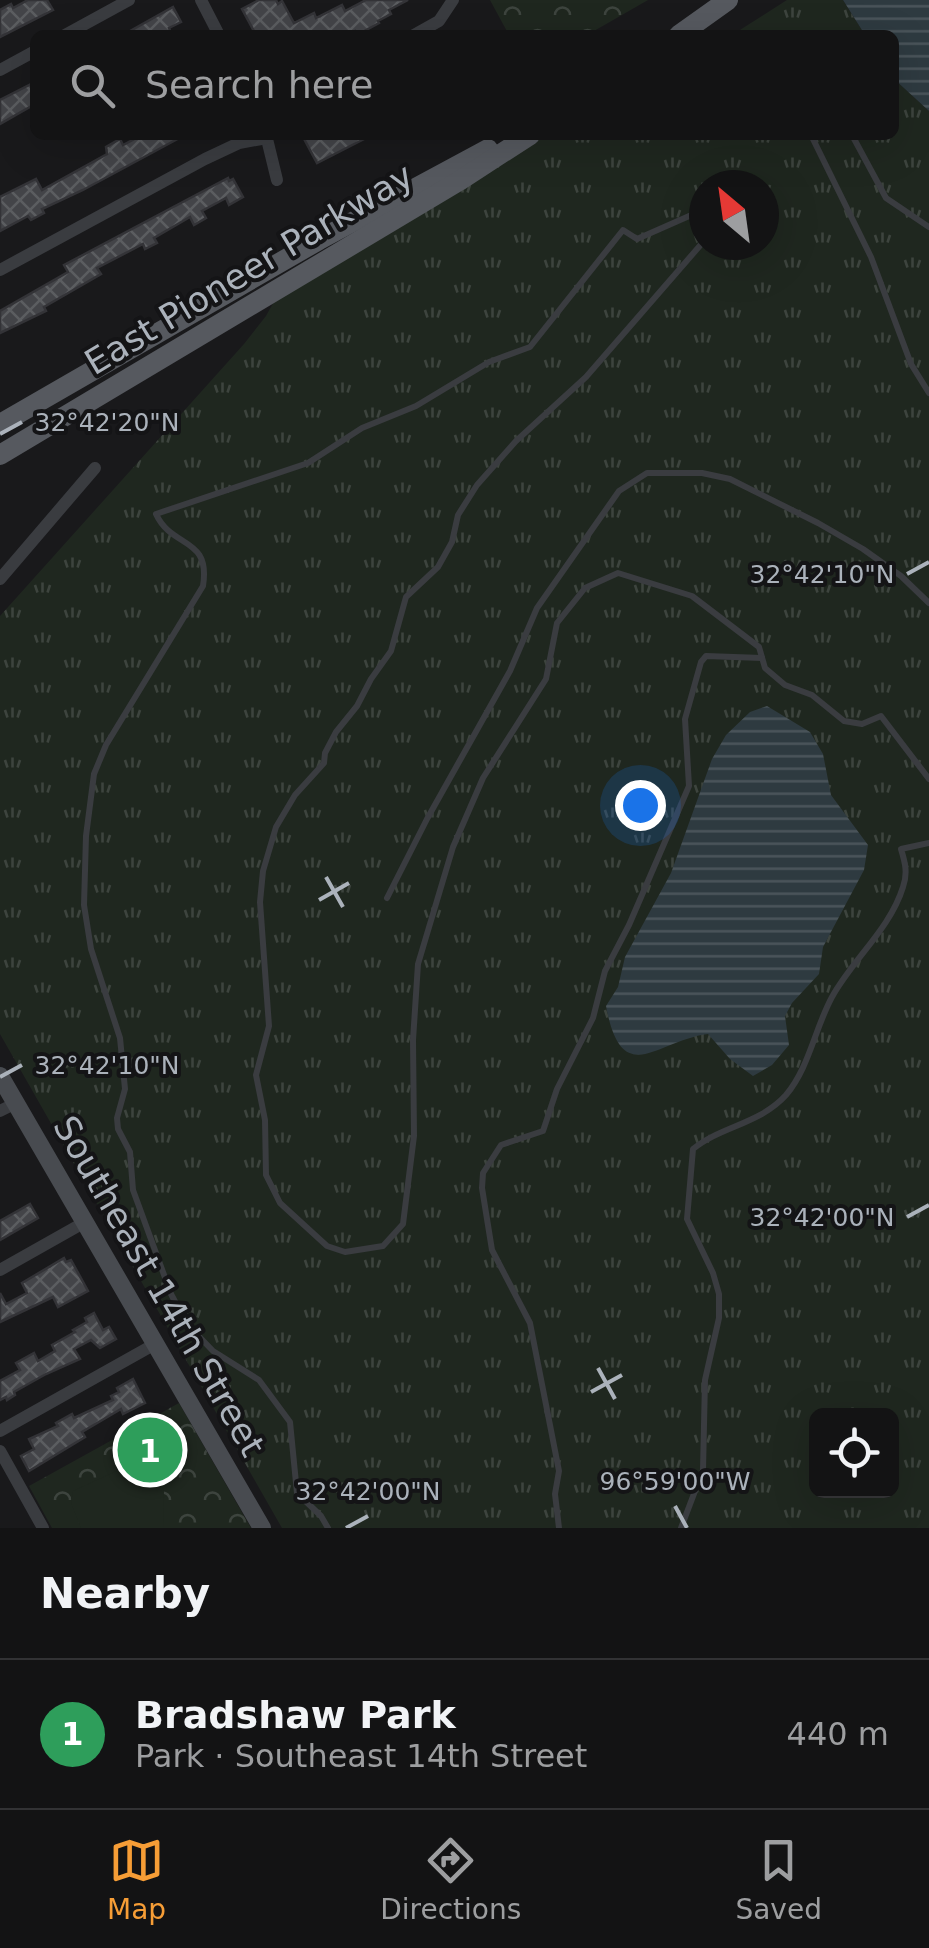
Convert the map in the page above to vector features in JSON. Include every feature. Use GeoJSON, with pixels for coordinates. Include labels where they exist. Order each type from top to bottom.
{"type":"FeatureCollection","features":[{"type":"Feature","properties":{"kind":"main road"},"geometry":{"type":"LineString","coordinates":[[686,30],[728,0]]}},
{"type":"Feature","properties":{"kind":"main road","name":"East Pioneer Parkway"},"geometry":{"type":"LineString","coordinates":[[0,424],[319,240],[507,140]]}},
{"type":"Feature","properties":{"kind":"main road","name":"East Pioneer Parkway"},"geometry":{"type":"LineString","coordinates":[[0,455],[459,182],[522,140]]}},
{"type":"Feature","properties":{"kind":"street"},"geometry":{"type":"LineString","coordinates":[[74,30],[129,0]]}},
{"type":"Feature","properties":{"kind":"street"},"geometry":{"type":"LineString","coordinates":[[201,0],[217,30]]}},
{"type":"Feature","properties":{"kind":"street"},"geometry":{"type":"LineString","coordinates":[[423,30],[439,21],[452,0]]}},
{"type":"Feature","properties":{"kind":"street"},"geometry":{"type":"LineString","coordinates":[[0,70],[30,54]]}},
{"type":"Feature","properties":{"kind":"street"},"geometry":{"type":"LineString","coordinates":[[0,270],[205,159],[254,140]]}},
{"type":"Feature","properties":{"kind":"street"},"geometry":{"type":"LineString","coordinates":[[268,140],[276,180]]}},
{"type":"Feature","properties":{"kind":"street"},"geometry":{"type":"LineString","coordinates":[[0,579],[95,468]]}},
{"type":"Feature","properties":{"kind":"street","name":"Southeast 14th Street"},"geometry":{"type":"LineString","coordinates":[[0,1076],[8,1107],[85,1222],[262,1528]]}},
{"type":"Feature","properties":{"kind":"street"},"geometry":{"type":"LineString","coordinates":[[0,1270],[85,1222]]}},
{"type":"Feature","properties":{"kind":"street"},"geometry":{"type":"LineString","coordinates":[[0,1431],[154,1344]]}},
{"type":"Feature","properties":{"kind":"street"},"geometry":{"type":"LineString","coordinates":[[0,1451],[43,1528]]}},
{"type":"Feature","properties":{"kind":"lane"},"geometry":{"type":"LineString","coordinates":[[814,140],[872,257],[911,364],[929,392]]}},
{"type":"Feature","properties":{"kind":"lane"},"geometry":{"type":"LineString","coordinates":[[855,140],[886,198],[929,227]]}},
{"type":"Feature","properties":{"kind":"lane"},"geometry":{"type":"LineString","coordinates":[[328,1528],[321,1516],[296,1494],[292,1433],[270,1390],[197,1338],[171,1294],[134,1190],[130,1152],[118,1129],[126,1089],[120,1038],[91,949],[84,905],[86,836],[94,774],[106,745],[204,586],[206,568],[201,554],[165,528],[156,514],[308,462],[362,428],[416,406],[490,362],[530,347],[623,230],[636,238],[689,215]]}},
{"type":"Feature","properties":{"kind":"lane"},"geometry":{"type":"LineString","coordinates":[[689,258],[586,377],[516,441],[476,485],[458,516],[452,542],[438,567],[406,597],[391,651],[336,732],[324,764],[295,794],[276,827],[263,871],[260,902],[269,1026],[256,1075],[264,1120],[266,1175],[280,1203],[326,1246],[346,1252],[384,1246],[403,1224],[414,1136],[418,964],[453,847],[482,778],[546,680],[556,623],[585,588],[618,573],[692,596],[759,647],[766,668],[786,685],[812,695],[844,721],[862,724],[881,716],[929,778]]}},
{"type":"Feature","properties":{"kind":"lane"},"geometry":{"type":"LineString","coordinates":[[387,898],[510,671],[536,608],[619,491],[647,473],[702,472],[730,480],[818,522],[863,549],[901,576],[929,603]]}},
{"type":"Feature","properties":{"kind":"lane"},"geometry":{"type":"LineString","coordinates":[[559,1528],[555,1494],[559,1472],[530,1323],[492,1250],[482,1188],[484,1173],[501,1145],[543,1132],[557,1089],[593,1018],[605,971],[689,786],[686,719],[700,662],[715,655],[762,658]]}},
{"type":"Feature","properties":{"kind":"lane"},"geometry":{"type":"LineString","coordinates":[[681,1528],[703,1470],[705,1380],[719,1318],[719,1294],[713,1273],[688,1219],[693,1149],[767,1112],[786,1094],[832,998],[871,944],[903,888],[907,869],[902,849],[929,844]]}},
{"type":"Feature","properties":{"kind":"green space"},"geometry":{"type":"Polygon","coordinates":[[[490,0],[648,0],[596,30],[506,30],[490,0]]]}},
{"type":"Feature","properties":{"kind":"green space"},"geometry":{"type":"Polygon","coordinates":[[[787,0],[843,0],[862,30],[740,30],[787,0]]]}},
{"type":"Feature","properties":{"kind":"green space"},"geometry":{"type":"Polygon","coordinates":[[[899,84],[929,111],[929,1528],[282,1528],[0,1034],[0,616],[266,316],[292,269],[519,140],[899,140],[899,84]]]}},
{"type":"Feature","properties":{"kind":"green space"},"geometry":{"type":"Polygon","coordinates":[[[179,1403],[251,1528],[52,1528],[29,1486],[179,1403]]]}},
{"type":"Feature","properties":{"kind":"green space"},"geometry":{"type":"Polygon","coordinates":[[[147,1457],[164,1491],[163,1528],[81,1528],[71,1503],[73,1491],[147,1457]]]}},
{"type":"Feature","properties":{"kind":"shaded area"},"geometry":{"type":"Polygon","coordinates":[[[843,0],[929,0],[929,111],[899,84],[899,30],[862,30],[843,0]]]}},
{"type":"Feature","properties":{"kind":"shaded area"},"geometry":{"type":"Polygon","coordinates":[[[767,706],[810,732],[823,754],[831,795],[868,845],[864,870],[823,947],[819,974],[785,1016],[789,1045],[772,1065],[753,1076],[730,1059],[708,1034],[644,1054],[632,1054],[613,1032],[606,1006],[618,987],[625,957],[671,873],[712,759],[726,735],[750,712],[767,706]]]}},
{"type":"Feature","properties":{"kind":"building"},"geometry":{"type":"Polygon","coordinates":[[[28,0],[47,0],[53,10],[0,37],[0,10],[28,0]]]}},
{"type":"Feature","properties":{"kind":"building"},"geometry":{"type":"Polygon","coordinates":[[[259,0],[276,0],[278,4],[282,1],[294,23],[314,13],[316,18],[342,5],[345,11],[366,0],[408,0],[366,30],[253,30],[242,9],[259,0]]]}},
{"type":"Feature","properties":{"kind":"building"},"geometry":{"type":"Polygon","coordinates":[[[173,7],[181,22],[170,30],[132,30],[173,7]]]}},
{"type":"Feature","properties":{"kind":"building"},"geometry":{"type":"Polygon","coordinates":[[[30,85],[30,107],[0,124],[0,100],[30,85]]]}},
{"type":"Feature","properties":{"kind":"building"},"geometry":{"type":"Polygon","coordinates":[[[118,140],[123,145],[132,140],[176,140],[42,209],[44,213],[31,220],[28,216],[0,231],[0,197],[36,179],[42,190],[107,154],[106,147],[118,140]]]}},
{"type":"Feature","properties":{"kind":"building"},"geometry":{"type":"Polygon","coordinates":[[[305,140],[362,140],[317,163],[305,140]]]}},
{"type":"Feature","properties":{"kind":"building"},"geometry":{"type":"Polygon","coordinates":[[[228,178],[233,179],[243,197],[229,205],[226,198],[202,211],[206,218],[194,225],[190,217],[154,238],[157,243],[145,249],[143,244],[97,268],[101,274],[44,307],[46,311],[0,333],[0,311],[68,272],[64,265],[228,178]]]}},
{"type":"Feature","properties":{"kind":"building"},"geometry":{"type":"Polygon","coordinates":[[[30,1204],[38,1218],[0,1240],[0,1221],[30,1204]]]}},
{"type":"Feature","properties":{"kind":"building"},"geometry":{"type":"Polygon","coordinates":[[[64,1258],[66,1262],[71,1260],[88,1291],[58,1307],[53,1297],[0,1322],[0,1293],[6,1304],[27,1293],[22,1283],[64,1258]]]}},
{"type":"Feature","properties":{"kind":"building"},"geometry":{"type":"Polygon","coordinates":[[[94,1313],[103,1330],[109,1327],[116,1339],[100,1348],[91,1340],[74,1349],[80,1359],[46,1374],[7,1400],[0,1400],[0,1381],[20,1370],[16,1363],[34,1353],[38,1361],[55,1351],[52,1345],[75,1332],[94,1313]]]}},
{"type":"Feature","properties":{"kind":"building"},"geometry":{"type":"Polygon","coordinates":[[[133,1379],[145,1403],[123,1414],[121,1409],[82,1432],[85,1437],[29,1471],[21,1456],[34,1449],[29,1439],[58,1426],[56,1423],[72,1414],[74,1418],[113,1400],[111,1396],[119,1392],[117,1388],[133,1379]]]}},
{"type":"Feature","properties":{"kind":"place","name":"Bradshaw Park"},"geometry":{"type":"Point","coordinates":[150,1450]}}]}
